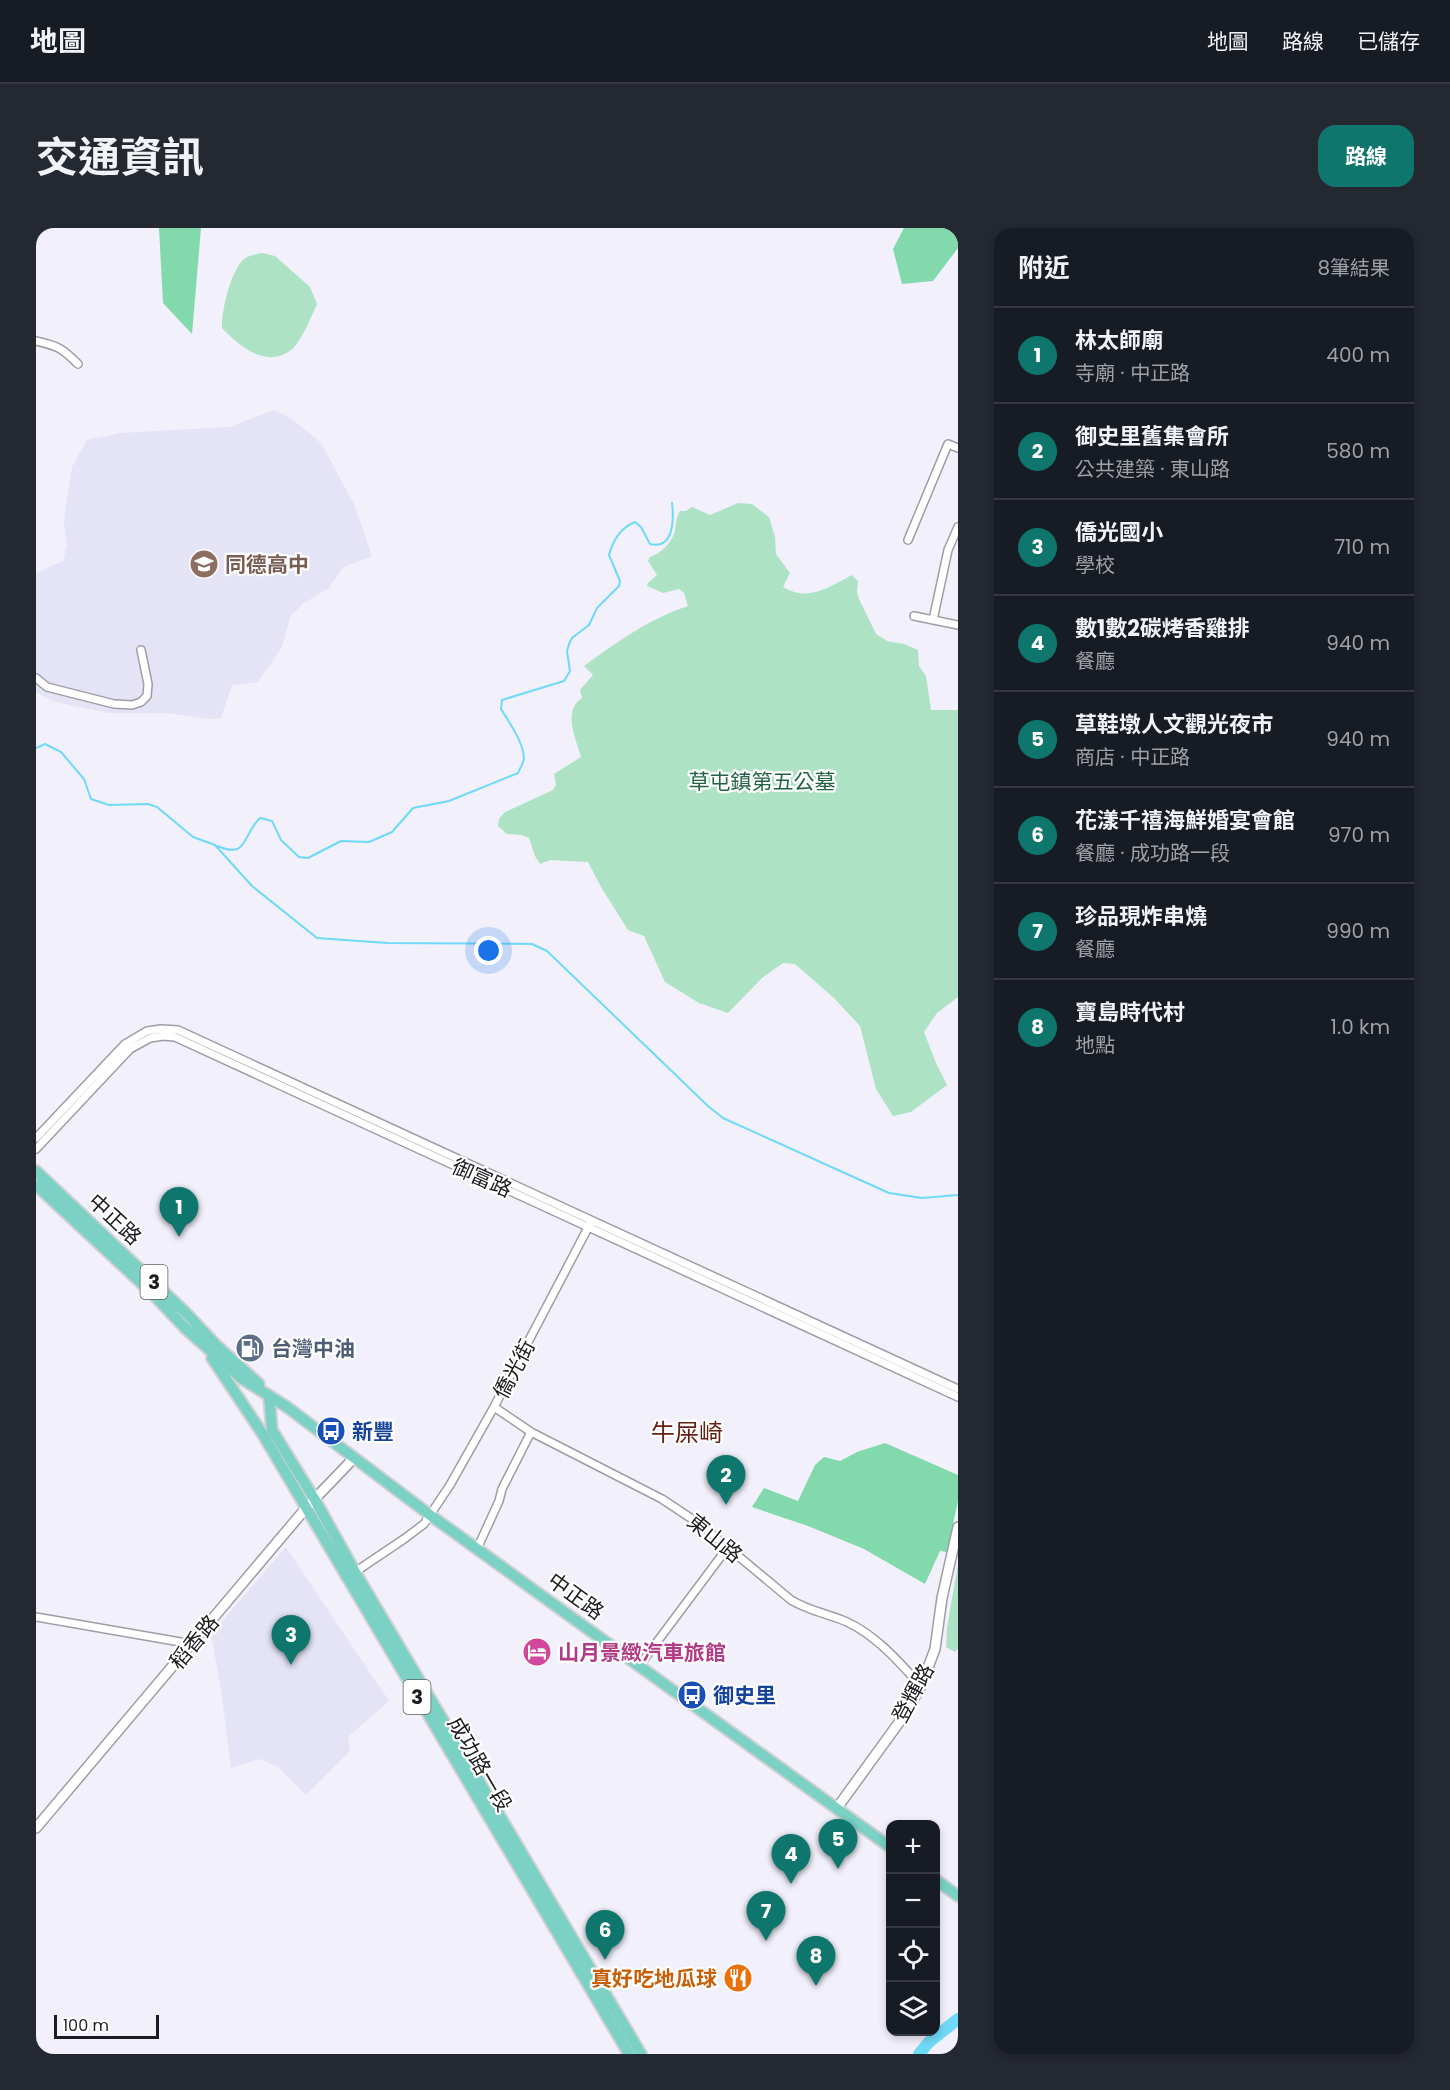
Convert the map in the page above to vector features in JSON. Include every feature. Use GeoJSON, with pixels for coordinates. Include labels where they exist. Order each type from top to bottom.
{"type":"FeatureCollection","features":[{"type":"Feature","properties":{"kind":"main road","name":"中正路"},"geometry":{"type":"LineString","coordinates":[[36,1171],[185,1312],[269,1396]]}},
{"type":"Feature","properties":{"kind":"main road","name":"中正路"},"geometry":{"type":"LineString","coordinates":[[36,1185],[241,1378],[886,1843]]}},
{"type":"Feature","properties":{"kind":"main road","name":"成功路一段"},"geometry":{"type":"LineString","coordinates":[[201,1342],[262,1433],[306,1508],[352,1575],[641,2054]]}},
{"type":"Feature","properties":{"kind":"main road","name":"成功路一段"},"geometry":{"type":"LineString","coordinates":[[269,1396],[272,1430],[315,1500],[352,1575],[628,2054]]}},
{"type":"Feature","properties":{"kind":"main road"},"geometry":{"type":"LineString","coordinates":[[940,1883],[958,1896]]}},
{"type":"Feature","properties":{"kind":"street"},"geometry":{"type":"LineString","coordinates":[[36,341],[64,350],[78,364]]}},
{"type":"Feature","properties":{"kind":"street"},"geometry":{"type":"LineString","coordinates":[[908,540],[948,444],[958,448]]}},
{"type":"Feature","properties":{"kind":"street"},"geometry":{"type":"LineString","coordinates":[[933,620],[948,550],[958,527]]}},
{"type":"Feature","properties":{"kind":"street"},"geometry":{"type":"LineString","coordinates":[[914,616],[958,625]]}},
{"type":"Feature","properties":{"kind":"street"},"geometry":{"type":"LineString","coordinates":[[36,678],[47,687],[114,704],[132,705],[141,702],[147,696],[148,684],[141,650]]}},
{"type":"Feature","properties":{"kind":"street","name":"御富路"},"geometry":{"type":"LineString","coordinates":[[36,1138],[125,1044],[147,1031],[178,1030],[590,1223],[682,1271],[958,1397]]}},
{"type":"Feature","properties":{"kind":"street","name":"御富路"},"geometry":{"type":"LineString","coordinates":[[36,1149],[130,1049],[150,1038],[175,1037],[958,1389]]}},
{"type":"Feature","properties":{"kind":"street","name":"僑光街"},"geometry":{"type":"LineString","coordinates":[[352,1575],[424,1524],[450,1485],[494,1407],[590,1223]]}},
{"type":"Feature","properties":{"kind":"street","name":"東山路"},"geometry":{"type":"LineString","coordinates":[[494,1407],[531,1432],[662,1499],[701,1525],[760,1576],[802,1607],[849,1623],[876,1640],[921,1686]]}},
{"type":"Feature","properties":{"kind":"street"},"geometry":{"type":"LineString","coordinates":[[477,1549],[500,1501],[502,1489],[531,1432]]}},
{"type":"Feature","properties":{"kind":"street","name":"稻香路"},"geometry":{"type":"LineString","coordinates":[[36,1828],[306,1508],[354,1458]]}},
{"type":"Feature","properties":{"kind":"street","name":"登輝路"},"geometry":{"type":"LineString","coordinates":[[837,1809],[903,1717],[921,1686],[935,1649],[942,1598],[958,1527]]}},
{"type":"Feature","properties":{"kind":"street"},"geometry":{"type":"LineString","coordinates":[[639,1666],[728,1546]]}},
{"type":"Feature","properties":{"kind":"street"},"geometry":{"type":"LineString","coordinates":[[36,1617],[192,1644]]}},
{"type":"Feature","properties":{"kind":"shaded area","name":"同德高中"},"geometry":{"type":"Polygon","coordinates":[[[274,410],[292,419],[321,443],[354,504],[372,556],[343,567],[329,588],[304,603],[291,615],[282,647],[258,682],[232,685],[221,718],[208,719],[167,713],[109,713],[55,702],[36,692],[36,573],[63,561],[67,545],[64,524],[66,503],[72,467],[87,440],[121,433],[229,427],[274,410]]]}},
{"type":"Feature","properties":{"kind":"shaded area"},"geometry":{"type":"Polygon","coordinates":[[[286,1547],[389,1701],[348,1737],[350,1751],[306,1795],[277,1766],[258,1759],[231,1768],[211,1634],[286,1547]]]}},
{"type":"Feature","properties":{"kind":"green space"},"geometry":{"type":"Polygon","coordinates":[[[159,228],[201,228],[192,334],[163,303],[159,228]]]}},
{"type":"Feature","properties":{"kind":"green space"},"geometry":{"type":"Polygon","coordinates":[[[904,228],[958,228],[958,248],[933,281],[902,284],[893,249],[904,228]]]}},
{"type":"Feature","properties":{"kind":"green space"},"geometry":{"type":"Polygon","coordinates":[[[262,253],[275,256],[310,287],[317,304],[295,346],[282,355],[272,357],[254,353],[245,348],[222,328],[225,302],[239,264],[250,256],[262,253]]]}},
{"type":"Feature","properties":{"kind":"green space","name":"草屯鎮第五公墓"},"geometry":{"type":"Polygon","coordinates":[[[738,503],[752,504],[769,517],[775,537],[776,554],[790,573],[783,587],[801,593],[818,592],[852,575],[858,581],[859,599],[876,634],[887,641],[904,644],[918,650],[919,666],[926,676],[931,710],[958,710],[958,997],[937,1013],[924,1032],[947,1085],[911,1112],[893,1116],[876,1089],[860,1026],[834,998],[795,964],[783,963],[762,978],[728,1013],[699,1003],[665,982],[644,936],[628,930],[588,862],[550,860],[540,864],[529,838],[507,834],[498,826],[499,819],[505,812],[553,790],[556,785],[554,774],[581,757],[572,718],[576,704],[582,698],[580,690],[593,675],[584,666],[647,624],[688,606],[684,593],[679,589],[663,593],[647,586],[657,575],[648,561],[670,541],[680,511],[686,511],[692,507],[710,515],[738,503]]]}},
{"type":"Feature","properties":{"kind":"green space"},"geometry":{"type":"Polygon","coordinates":[[[885,1443],[958,1475],[958,1501],[947,1552],[940,1551],[925,1584],[864,1549],[808,1526],[752,1507],[764,1488],[798,1501],[815,1465],[824,1457],[840,1461],[857,1452],[885,1443]]]}},
{"type":"Feature","properties":{"kind":"green space"},"geometry":{"type":"Polygon","coordinates":[[[958,1564],[958,1649],[955,1652],[946,1647],[947,1627],[958,1564]]]}},
{"type":"Feature","properties":{"kind":"waterway"},"geometry":{"type":"LineString","coordinates":[[218,846],[235,850],[240,847],[260,818],[272,821],[281,840],[299,857],[308,858],[341,841],[369,842],[392,832],[413,808],[449,801],[518,773],[524,761],[522,746],[501,709],[502,700],[564,681],[570,671],[567,651],[572,638],[589,625],[597,608],[619,586],[620,581],[609,555],[615,540],[621,531],[635,522],[641,527],[650,544],[658,545],[664,542],[671,532],[672,503]]}},
{"type":"Feature","properties":{"kind":"waterway"},"geometry":{"type":"LineString","coordinates":[[36,748],[45,744],[61,752],[84,779],[91,799],[109,805],[148,804],[157,807],[193,837],[215,845],[252,886],[317,938],[387,943],[532,944],[547,951],[723,1118],[889,1193],[922,1198],[958,1195]]}},
{"type":"Feature","properties":{"kind":"waterway"},"geometry":{"type":"LineString","coordinates":[[919,2054],[929,2042],[958,2019]]}},
{"type":"Feature","properties":{"kind":"place","name":"同德高中"},"geometry":{"type":"Point","coordinates":[204,564]}},
{"type":"Feature","properties":{"kind":"place","name":"林太師廟"},"geometry":{"type":"Point","coordinates":[179,1237]}},
{"type":"Feature","properties":{"kind":"place","name":"台灣中油"},"geometry":{"type":"Point","coordinates":[250,1348]}},
{"type":"Feature","properties":{"kind":"place","name":"新豐"},"geometry":{"type":"Point","coordinates":[331,1431]}},
{"type":"Feature","properties":{"kind":"place","name":"御史里舊集會所"},"geometry":{"type":"Point","coordinates":[726,1505]}},
{"type":"Feature","properties":{"kind":"place","name":"山月景緻汽車旅館"},"geometry":{"type":"Point","coordinates":[537,1652]}},
{"type":"Feature","properties":{"kind":"place","name":"僑光國小"},"geometry":{"type":"Point","coordinates":[291,1665]}},
{"type":"Feature","properties":{"kind":"place","name":"御史里"},"geometry":{"type":"Point","coordinates":[692,1695]}},
{"type":"Feature","properties":{"kind":"place","name":"草鞋墩人文觀光夜市"},"geometry":{"type":"Point","coordinates":[838,1869]}},
{"type":"Feature","properties":{"kind":"place","name":"數1數2碳烤香雞排"},"geometry":{"type":"Point","coordinates":[791,1884]}},
{"type":"Feature","properties":{"kind":"place","name":"珍品現炸串燒"},"geometry":{"type":"Point","coordinates":[766,1941]}},
{"type":"Feature","properties":{"kind":"place","name":"花漾千禧海鮮婚宴會館"},"geometry":{"type":"Point","coordinates":[605,1960]}},
{"type":"Feature","properties":{"kind":"place","name":"真好吃地瓜球"},"geometry":{"type":"Point","coordinates":[738,1978]}},
{"type":"Feature","properties":{"kind":"place","name":"寶島時代村"},"geometry":{"type":"Point","coordinates":[816,1986]}},
{"type":"Feature","properties":{"kind":"district","name":"牛屎崎"},"geometry":{"type":"Point","coordinates":[687,1432]}}]}
